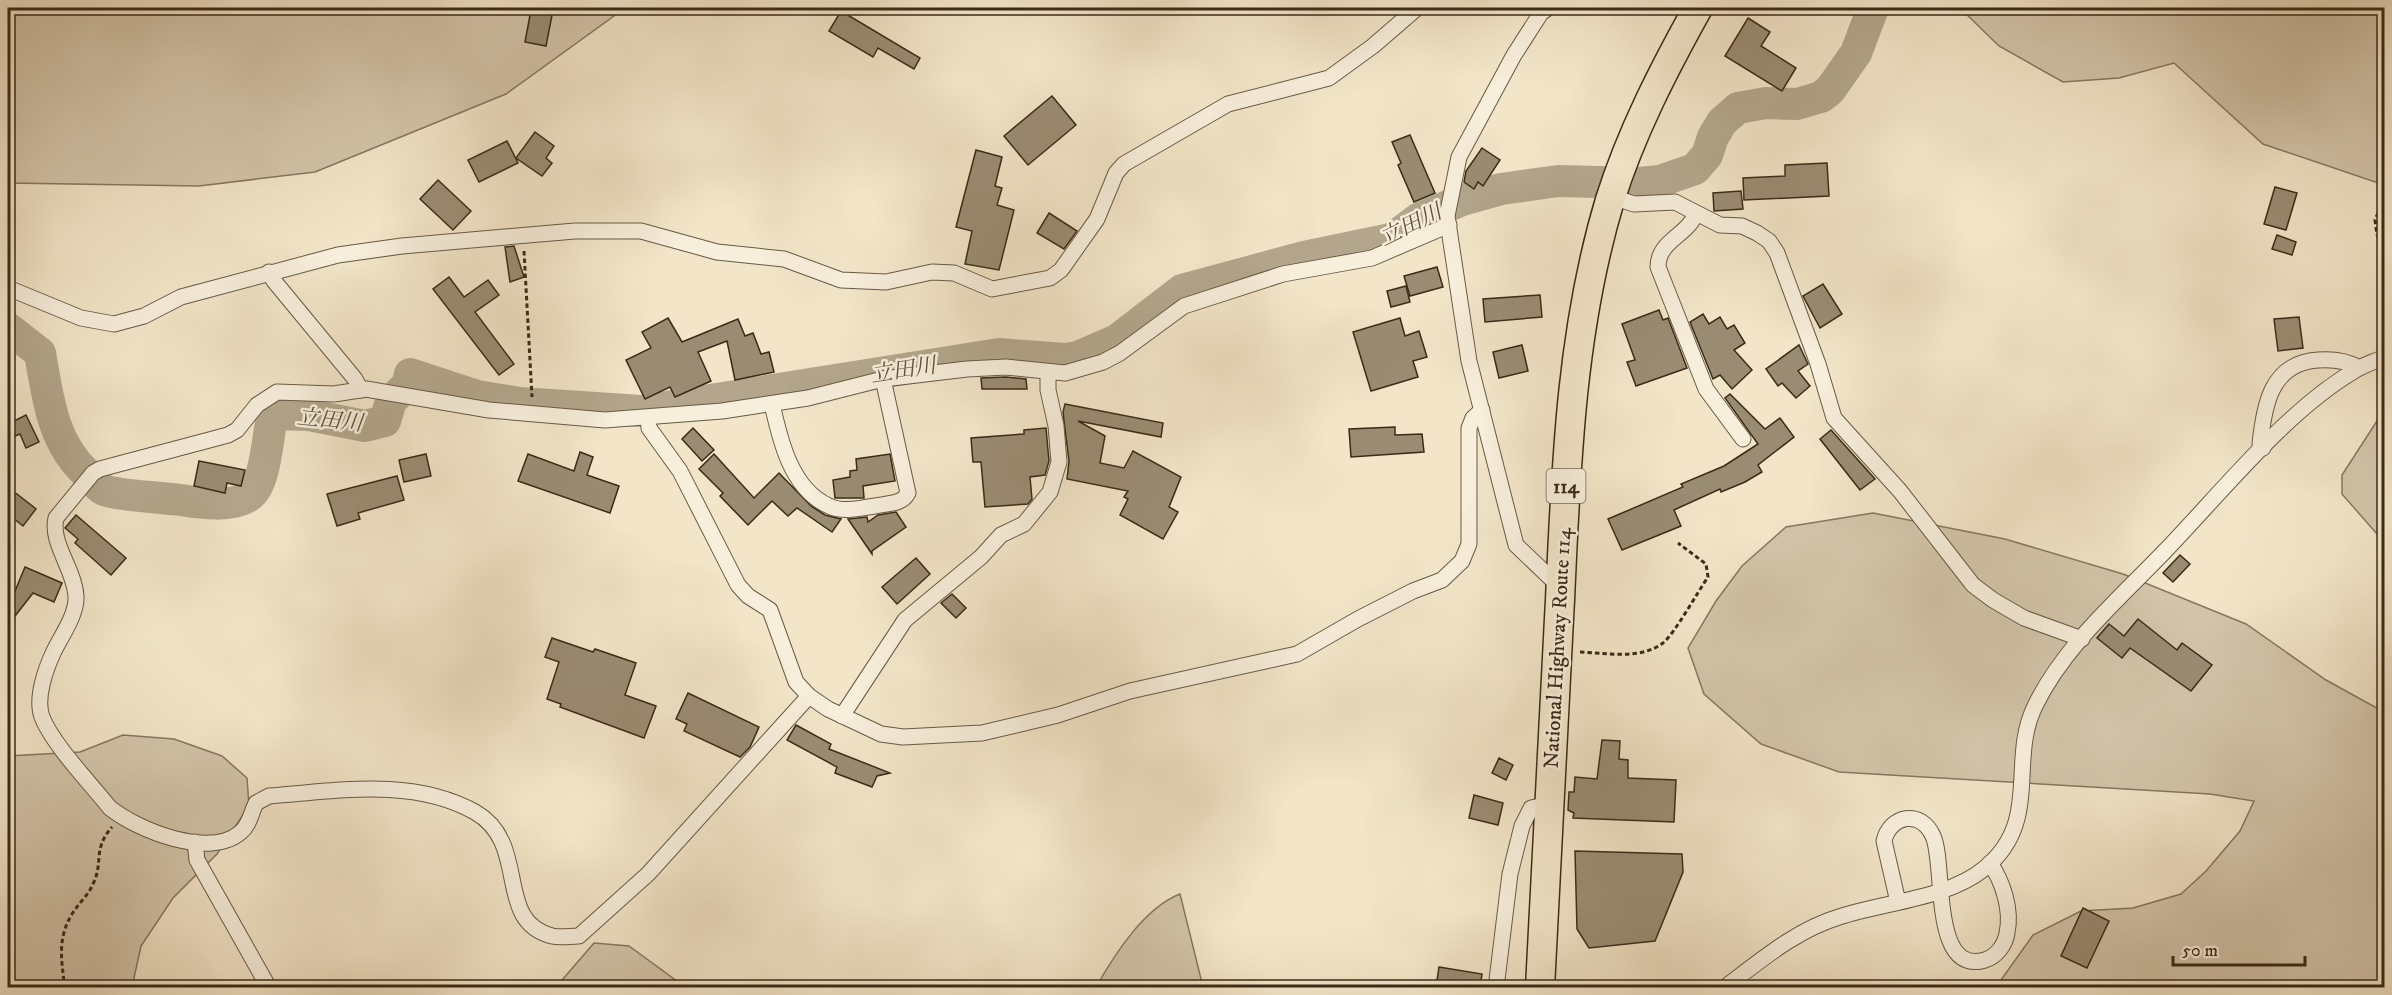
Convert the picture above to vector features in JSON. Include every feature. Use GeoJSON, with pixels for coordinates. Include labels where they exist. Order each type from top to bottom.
{"type":"FeatureCollection","features":[{"type":"Feature","properties":{"kind":"highway","name":"National Highway Route 114"},"geometry":{"type":"LineString","coordinates":[[1540,987],[1570,427],[1586,302],[1612,196],[1627,150],[1669,60],[1698,8]]}},
{"type":"Feature","properties":{"kind":"street"},"geometry":{"type":"LineString","coordinates":[[8,288],[81,318],[114,324],[144,316],[181,297],[338,255],[402,246],[575,231],[640,231],[717,252],[784,259],[841,280],[886,282],[932,272],[954,273],[992,289],[1050,278],[1061,270],[1097,219],[1116,173],[1124,164],[1228,104],[1329,78],[1373,46],[1417,8]]}},
{"type":"Feature","properties":{"kind":"street"},"geometry":{"type":"LineString","coordinates":[[1542,9],[1514,55],[1459,157],[1452,187],[1449,225],[1469,361],[1516,545],[1560,587]]}},
{"type":"Feature","properties":{"kind":"street"},"geometry":{"type":"LineString","coordinates":[[1612,196],[1634,204],[1675,202],[1720,225],[1734,225],[1749,229],[1773,246],[1814,351],[1834,418],[1900,491],[1966,577],[1993,600],[2024,618],[2082,639]]}},
{"type":"Feature","properties":{"kind":"street"},"geometry":{"type":"LineString","coordinates":[[1696,213],[1689,228],[1662,249],[1658,256],[1658,267],[1706,389],[1743,439]]}},
{"type":"Feature","properties":{"kind":"street"},"geometry":{"type":"LineString","coordinates":[[809,696],[648,874],[579,936],[552,936],[533,925],[519,911],[507,850],[494,826],[475,813],[433,796],[388,789],[269,796],[256,803],[248,824],[234,837],[210,844],[174,838],[121,817],[110,808],[54,737],[42,716],[40,703],[50,660],[75,607],[76,596],[72,572],[56,540],[53,528],[56,518],[93,473],[228,435],[237,430],[257,405],[277,392],[334,394],[366,388],[489,411],[605,420],[648,418],[772,404],[808,398],[883,379],[1006,367],[1065,373],[1103,362],[1120,353],[1184,306],[1283,274],[1372,258],[1449,225]]}},
{"type":"Feature","properties":{"kind":"street"},"geometry":{"type":"LineString","coordinates":[[269,272],[355,379],[361,390]]}},
{"type":"Feature","properties":{"kind":"street"},"geometry":{"type":"LineString","coordinates":[[1724,987],[1787,941],[1812,928],[1838,917],[1941,890],[1966,879],[1990,863],[2010,837],[2019,817],[2027,727],[2033,709],[2059,665],[2263,448],[2297,415],[2359,368],[2385,357]]}},
{"type":"Feature","properties":{"kind":"street"},"geometry":{"type":"LineString","coordinates":[[2263,448],[2260,444],[2266,402],[2271,388],[2287,369],[2309,361],[2328,359],[2350,362],[2359,368]]}},
{"type":"Feature","properties":{"kind":"street"},"geometry":{"type":"LineString","coordinates":[[842,716],[905,620],[981,557],[1000,535],[1024,524],[1050,492],[1059,462],[1056,426],[1048,390],[1048,372]]}},
{"type":"Feature","properties":{"kind":"street"},"geometry":{"type":"LineString","coordinates":[[772,404],[781,445],[792,468],[813,495],[837,508],[855,510],[900,502],[908,493],[883,379]]}},
{"type":"Feature","properties":{"kind":"street"},"geometry":{"type":"LineString","coordinates":[[648,418],[649,428],[680,471],[738,585],[748,596],[770,610],[796,682],[809,696],[842,716],[881,734],[903,737],[982,733],[1058,716],[1130,691],[1297,654],[1358,619],[1413,591],[1442,580],[1462,561],[1469,544],[1469,428],[1473,418],[1482,410]]}},
{"type":"Feature","properties":{"kind":"street"},"geometry":{"type":"LineString","coordinates":[[1496,987],[1510,874],[1522,825],[1531,808],[1549,804]]}},
{"type":"Feature","properties":{"kind":"street"},"geometry":{"type":"LineString","coordinates":[[1898,902],[1884,841],[1892,824],[1904,818],[1919,820],[1933,836],[1945,924],[1954,951],[1968,961],[1978,962],[1992,958],[2006,939],[2009,919],[2000,879],[1990,863]]}},
{"type":"Feature","properties":{"kind":"street"},"geometry":{"type":"LineString","coordinates":[[195,842],[197,860],[269,987]]}},
{"type":"Feature","properties":{"kind":"path"},"geometry":{"type":"LineString","coordinates":[[2385,199],[2374,220],[2378,235],[2385,240]]}},
{"type":"Feature","properties":{"kind":"path"},"geometry":{"type":"LineString","coordinates":[[523,235],[533,414]]}},
{"type":"Feature","properties":{"kind":"path"},"geometry":{"type":"LineString","coordinates":[[1557,651],[1627,654],[1650,650],[1664,643],[1708,578],[1706,564],[1678,543]]}},
{"type":"Feature","properties":{"kind":"path"},"geometry":{"type":"LineString","coordinates":[[65,987],[60,951],[64,926],[94,884],[101,843],[121,817]]}},
{"type":"Feature","properties":{"kind":"shaded area"},"geometry":{"type":"Polygon","coordinates":[[[8,8],[625,8],[506,94],[315,172],[199,186],[8,183],[8,8]]]}},
{"type":"Feature","properties":{"kind":"shaded area"},"geometry":{"type":"Polygon","coordinates":[[[1960,8],[2384,8],[2384,185],[2263,144],[2174,63],[2119,78],[2063,82],[1999,46],[1960,8]]]}},
{"type":"Feature","properties":{"kind":"shaded area"},"geometry":{"type":"Polygon","coordinates":[[[2384,410],[2384,542],[2342,494],[2342,475],[2384,410]]]}},
{"type":"Feature","properties":{"kind":"shaded area"},"geometry":{"type":"Polygon","coordinates":[[[1873,513],[2005,539],[2123,574],[2246,624],[2326,680],[2384,712],[2384,987],[1996,987],[2033,935],[2081,911],[2133,908],[2181,894],[2206,871],[2240,831],[2254,801],[2210,794],[1839,772],[1761,744],[1704,694],[1688,648],[1716,601],[1742,566],[1786,527],[1873,513]]]}},
{"type":"Feature","properties":{"kind":"shaded area"},"geometry":{"type":"Polygon","coordinates":[[[123,735],[174,739],[222,756],[247,778],[249,806],[217,854],[173,898],[141,946],[132,987],[8,988],[8,756],[80,752],[123,735]]]}},
{"type":"Feature","properties":{"kind":"shaded area"},"geometry":{"type":"Polygon","coordinates":[[[1180,894],[1203,987],[1096,987],[1132,933],[1154,910],[1180,894]]]}},
{"type":"Feature","properties":{"kind":"shaded area"},"geometry":{"type":"Polygon","coordinates":[[[594,943],[629,946],[685,987],[556,987],[594,943]]]}},
{"type":"Feature","properties":{"kind":"building"},"geometry":{"type":"Polygon","coordinates":[[[531,10],[552,15],[546,46],[525,42],[531,10]]]}},
{"type":"Feature","properties":{"kind":"building"},"geometry":{"type":"Polygon","coordinates":[[[841,11],[920,58],[914,69],[878,48],[873,57],[829,31],[841,11]]]}},
{"type":"Feature","properties":{"kind":"building"},"geometry":{"type":"Polygon","coordinates":[[[1748,18],[1770,32],[1761,46],[1796,68],[1782,91],[1725,56],[1748,18]]]}},
{"type":"Feature","properties":{"kind":"building"},"geometry":{"type":"Polygon","coordinates":[[[1052,96],[1076,125],[1028,165],[1004,136],[1052,96]]]}},
{"type":"Feature","properties":{"kind":"building"},"geometry":{"type":"Polygon","coordinates":[[[535,132],[554,146],[546,158],[552,163],[542,176],[516,158],[535,132]]]}},
{"type":"Feature","properties":{"kind":"building"},"geometry":{"type":"Polygon","coordinates":[[[1410,135],[1435,193],[1414,202],[1398,165],[1401,163],[1392,142],[1410,135]]]}},
{"type":"Feature","properties":{"kind":"building"},"geometry":{"type":"Polygon","coordinates":[[[507,141],[518,163],[479,182],[468,160],[507,141]]]}},
{"type":"Feature","properties":{"kind":"building"},"geometry":{"type":"Polygon","coordinates":[[[1482,148],[1500,160],[1483,186],[1478,182],[1474,189],[1464,182],[1466,171],[1482,148]]]}},
{"type":"Feature","properties":{"kind":"building"},"geometry":{"type":"Polygon","coordinates":[[[976,150],[1002,157],[995,186],[1002,188],[997,205],[1014,210],[999,270],[965,264],[972,231],[956,227],[976,150]]]}},
{"type":"Feature","properties":{"kind":"building"},"geometry":{"type":"Polygon","coordinates":[[[1827,163],[1829,196],[1744,200],[1743,178],[1785,176],[1785,165],[1827,163]]]}},
{"type":"Feature","properties":{"kind":"building"},"geometry":{"type":"Polygon","coordinates":[[[438,180],[471,211],[453,230],[420,199],[438,180]]]}},
{"type":"Feature","properties":{"kind":"building"},"geometry":{"type":"Polygon","coordinates":[[[2275,187],[2297,193],[2286,230],[2264,224],[2275,187]]]}},
{"type":"Feature","properties":{"kind":"building"},"geometry":{"type":"Polygon","coordinates":[[[1741,191],[1743,209],[1714,211],[1713,193],[1741,191]]]}},
{"type":"Feature","properties":{"kind":"building"},"geometry":{"type":"Polygon","coordinates":[[[1049,213],[1077,231],[1064,249],[1037,233],[1049,213]]]}},
{"type":"Feature","properties":{"kind":"building"},"geometry":{"type":"Polygon","coordinates":[[[2277,235],[2296,242],[2292,255],[2272,249],[2277,235]]]}},
{"type":"Feature","properties":{"kind":"building"},"geometry":{"type":"Polygon","coordinates":[[[514,246],[524,277],[510,282],[505,247],[514,246]]]}},
{"type":"Feature","properties":{"kind":"building"},"geometry":{"type":"Polygon","coordinates":[[[1437,267],[1443,287],[1410,296],[1404,276],[1437,267]]]}},
{"type":"Feature","properties":{"kind":"building"},"geometry":{"type":"Polygon","coordinates":[[[449,277],[464,297],[488,280],[499,295],[475,312],[514,364],[499,375],[433,289],[449,277]]]}},
{"type":"Feature","properties":{"kind":"building"},"geometry":{"type":"Polygon","coordinates":[[[1823,284],[1842,314],[1820,328],[1803,296],[1823,284]]]}},
{"type":"Feature","properties":{"kind":"building"},"geometry":{"type":"Polygon","coordinates":[[[1406,286],[1410,302],[1391,307],[1387,291],[1406,286]]]}},
{"type":"Feature","properties":{"kind":"building"},"geometry":{"type":"Polygon","coordinates":[[[1540,295],[1542,317],[1485,322],[1483,299],[1540,295]]]}},
{"type":"Feature","properties":{"kind":"building"},"geometry":{"type":"Polygon","coordinates":[[[1659,310],[1663,320],[1668,318],[1687,368],[1636,386],[1627,362],[1635,360],[1622,324],[1659,310]]]}},
{"type":"Feature","properties":{"kind":"building"},"geometry":{"type":"Polygon","coordinates":[[[1703,314],[1709,324],[1720,317],[1727,329],[1734,325],[1745,343],[1734,350],[1752,370],[1732,389],[1720,375],[1713,379],[1690,322],[1703,314]]]}},
{"type":"Feature","properties":{"kind":"building"},"geometry":{"type":"Polygon","coordinates":[[[2299,317],[2303,348],[2278,351],[2274,319],[2299,317]]]}},
{"type":"Feature","properties":{"kind":"building"},"geometry":{"type":"Polygon","coordinates":[[[668,318],[682,342],[738,319],[745,336],[753,333],[761,354],[769,352],[774,372],[735,380],[727,341],[698,352],[711,381],[675,397],[670,387],[645,399],[626,360],[651,348],[642,332],[668,318]]]}},
{"type":"Feature","properties":{"kind":"building"},"geometry":{"type":"Polygon","coordinates":[[[1400,318],[1405,336],[1419,331],[1427,357],[1413,361],[1418,377],[1371,391],[1353,332],[1400,318]]]}},
{"type":"Feature","properties":{"kind":"building"},"geometry":{"type":"Polygon","coordinates":[[[1522,345],[1528,371],[1499,378],[1493,352],[1522,345]]]}},
{"type":"Feature","properties":{"kind":"building"},"geometry":{"type":"Polygon","coordinates":[[[1799,345],[1808,364],[1798,371],[1810,386],[1796,398],[1782,383],[1778,386],[1766,369],[1799,345]]]}},
{"type":"Feature","properties":{"kind":"building"},"geometry":{"type":"Polygon","coordinates":[[[981,378],[1026,379],[1027,389],[982,389],[981,378]]]}},
{"type":"Feature","properties":{"kind":"building"},"geometry":{"type":"Polygon","coordinates":[[[1730,394],[1765,429],[1780,418],[1794,437],[1758,465],[1762,472],[1745,482],[1721,492],[1720,489],[1674,510],[1681,526],[1622,550],[1608,519],[1683,487],[1681,484],[1724,466],[1758,444],[1725,398],[1730,394]]]}},
{"type":"Feature","properties":{"kind":"building"},"geometry":{"type":"Polygon","coordinates":[[[1065,404],[1163,423],[1161,437],[1078,421],[1105,436],[1100,463],[1124,468],[1133,451],[1181,477],[1169,507],[1178,512],[1163,539],[1120,515],[1128,499],[1124,497],[1128,491],[1067,479],[1069,461],[1063,412],[1065,404]]]}},
{"type":"Feature","properties":{"kind":"building"},"geometry":{"type":"Polygon","coordinates":[[[26,415],[39,442],[26,448],[20,434],[8,439],[8,424],[26,415]]]}},
{"type":"Feature","properties":{"kind":"building"},"geometry":{"type":"Polygon","coordinates":[[[1395,427],[1395,435],[1422,434],[1424,452],[1351,457],[1349,429],[1395,427]]]}},
{"type":"Feature","properties":{"kind":"building"},"geometry":{"type":"Polygon","coordinates":[[[693,428],[714,450],[702,461],[682,439],[693,428]]]}},
{"type":"Feature","properties":{"kind":"building"},"geometry":{"type":"Polygon","coordinates":[[[1046,428],[1049,461],[1045,475],[1030,477],[1032,499],[1028,504],[985,507],[981,462],[973,462],[971,438],[1024,434],[1024,430],[1046,428]]]}},
{"type":"Feature","properties":{"kind":"building"},"geometry":{"type":"Polygon","coordinates":[[[1831,430],[1875,479],[1860,490],[1820,439],[1831,430]]]}},
{"type":"Feature","properties":{"kind":"building"},"geometry":{"type":"Polygon","coordinates":[[[580,452],[593,457],[587,475],[619,486],[610,513],[518,481],[528,454],[574,471],[580,452]]]}},
{"type":"Feature","properties":{"kind":"building"},"geometry":{"type":"Polygon","coordinates":[[[426,454],[431,476],[404,482],[399,460],[426,454]]]}},
{"type":"Feature","properties":{"kind":"building"},"geometry":{"type":"Polygon","coordinates":[[[714,454],[754,498],[779,473],[811,506],[825,515],[841,519],[832,532],[797,508],[788,516],[772,501],[748,525],[720,496],[723,493],[699,469],[714,454]]]}},
{"type":"Feature","properties":{"kind":"building"},"geometry":{"type":"Polygon","coordinates":[[[890,454],[895,481],[863,486],[864,498],[835,498],[833,480],[850,477],[850,471],[857,470],[856,459],[890,454]]]}},
{"type":"Feature","properties":{"kind":"building"},"geometry":{"type":"Polygon","coordinates":[[[199,461],[245,470],[241,486],[227,483],[225,493],[194,486],[199,461]]]}},
{"type":"Feature","properties":{"kind":"building"},"geometry":{"type":"Polygon","coordinates":[[[397,476],[404,500],[358,513],[360,519],[337,526],[327,494],[397,476]]]}},
{"type":"Feature","properties":{"kind":"building"},"geometry":{"type":"Polygon","coordinates":[[[8,487],[36,509],[23,526],[8,514],[8,487]]]}},
{"type":"Feature","properties":{"kind":"building"},"geometry":{"type":"Polygon","coordinates":[[[896,512],[906,527],[872,551],[872,554],[848,519],[867,517],[868,522],[878,515],[896,512]]]}},
{"type":"Feature","properties":{"kind":"building"},"geometry":{"type":"Polygon","coordinates":[[[76,515],[126,558],[111,575],[75,543],[78,539],[65,528],[76,515]]]}},
{"type":"Feature","properties":{"kind":"building"},"geometry":{"type":"Polygon","coordinates":[[[2180,555],[2190,564],[2173,582],[2163,573],[2180,555]]]}},
{"type":"Feature","properties":{"kind":"building"},"geometry":{"type":"Polygon","coordinates":[[[916,558],[930,574],[897,604],[882,587],[916,558]]]}},
{"type":"Feature","properties":{"kind":"building"},"geometry":{"type":"Polygon","coordinates":[[[25,567],[62,583],[54,602],[33,593],[8,625],[8,608],[25,567]]]}},
{"type":"Feature","properties":{"kind":"building"},"geometry":{"type":"Polygon","coordinates":[[[952,594],[966,608],[956,618],[941,603],[952,594]]]}},
{"type":"Feature","properties":{"kind":"building"},"geometry":{"type":"Polygon","coordinates":[[[2138,619],[2177,650],[2182,643],[2212,665],[2191,691],[2130,648],[2122,658],[2097,638],[2109,624],[2124,636],[2138,619]]]}},
{"type":"Feature","properties":{"kind":"building"},"geometry":{"type":"Polygon","coordinates":[[[552,638],[636,663],[625,695],[656,706],[644,738],[560,707],[561,704],[547,699],[559,662],[545,657],[552,638]]]}},
{"type":"Feature","properties":{"kind":"building"},"geometry":{"type":"Polygon","coordinates":[[[688,693],[759,727],[750,747],[740,757],[684,731],[687,724],[676,719],[688,693]]]}},
{"type":"Feature","properties":{"kind":"building"},"geometry":{"type":"Polygon","coordinates":[[[796,725],[831,744],[829,749],[890,773],[877,776],[872,787],[835,773],[837,767],[787,740],[796,725]]]}},
{"type":"Feature","properties":{"kind":"building"},"geometry":{"type":"Polygon","coordinates":[[[1602,740],[1620,741],[1619,759],[1628,760],[1628,778],[1676,780],[1674,822],[1573,818],[1574,813],[1568,810],[1569,792],[1574,792],[1575,777],[1597,779],[1602,740]]]}},
{"type":"Feature","properties":{"kind":"building"},"geometry":{"type":"Polygon","coordinates":[[[1499,758],[1513,765],[1506,780],[1492,773],[1499,758]]]}},
{"type":"Feature","properties":{"kind":"building"},"geometry":{"type":"Polygon","coordinates":[[[1474,795],[1503,803],[1498,825],[1469,818],[1474,795]]]}},
{"type":"Feature","properties":{"kind":"building"},"geometry":{"type":"Polygon","coordinates":[[[1575,851],[1682,854],[1683,872],[1655,941],[1589,948],[1577,929],[1575,851]]]}},
{"type":"Feature","properties":{"kind":"building"},"geometry":{"type":"Polygon","coordinates":[[[2083,908],[2109,921],[2087,968],[2061,956],[2083,908]]]}},
{"type":"Feature","properties":{"kind":"building"},"geometry":{"type":"Polygon","coordinates":[[[1439,967],[1482,974],[1480,987],[1436,987],[1439,967]]]}},
{"type":"Feature","properties":{"kind":"waterway","name":"立田川"},"geometry":{"type":"LineString","coordinates":[[8,328],[40,353],[49,403],[59,434],[75,461],[100,487],[110,492],[129,495],[206,503],[234,502],[249,496],[260,481],[273,414],[309,415],[365,426],[385,421],[391,401],[408,384],[410,374],[477,396],[520,403],[641,411],[999,354],[1065,359],[1078,357],[1117,340],[1182,290],[1304,257],[1391,239],[1418,219],[1462,200],[1501,189],[1558,181],[1638,183],[1660,181],[1695,169],[1707,155],[1713,137],[1722,122],[1738,108],[1766,103],[1797,104],[1821,97],[1830,90],[1856,53],[1873,8]]}}]}
